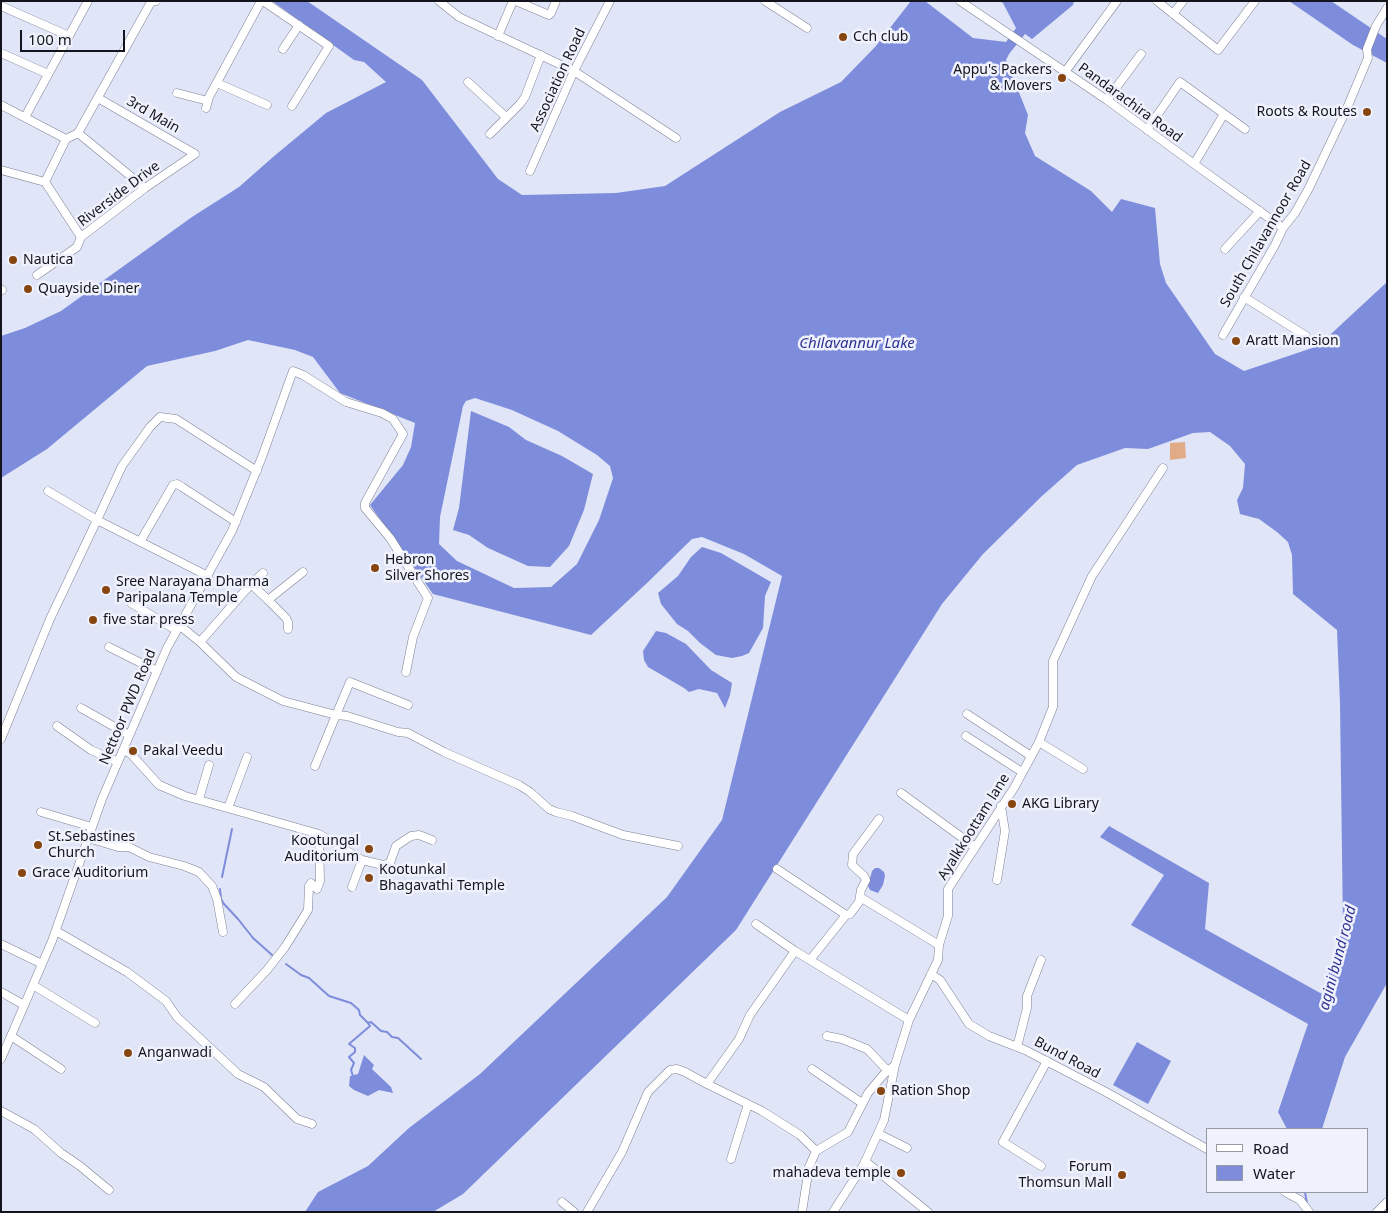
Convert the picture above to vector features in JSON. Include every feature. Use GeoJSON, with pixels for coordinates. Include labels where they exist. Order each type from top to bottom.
{"type":"FeatureCollection","features":[{"type":"Feature","properties":{"kind":"street"},"geometry":{"type":"LineString","coordinates":[[25,117],[88,1]]}},
{"type":"Feature","properties":{"kind":"street"},"geometry":{"type":"LineString","coordinates":[[45,182],[66,139],[78,133],[151,2],[156,1]]}},
{"type":"Feature","properties":{"kind":"street"},"geometry":{"type":"LineString","coordinates":[[177,93],[207,104],[262,1],[329,46],[292,106]]}},
{"type":"Feature","properties":{"kind":"street"},"geometry":{"type":"LineString","coordinates":[[439,1],[459,18],[574,71],[676,138]]}},
{"type":"Feature","properties":{"kind":"street"},"geometry":{"type":"LineString","coordinates":[[498,36],[514,1],[549,15],[552,13],[556,1]]}},
{"type":"Feature","properties":{"kind":"street","name":"Association Road"},"geometry":{"type":"LineString","coordinates":[[530,171],[574,71],[610,1]]}},
{"type":"Feature","properties":{"kind":"street"},"geometry":{"type":"LineString","coordinates":[[765,1],[807,28]]}},
{"type":"Feature","properties":{"kind":"street","name":"Pandarachira Road"},"geometry":{"type":"LineString","coordinates":[[960,1],[1107,100],[1283,228]]}},
{"type":"Feature","properties":{"kind":"street"},"geometry":{"type":"LineString","coordinates":[[1065,72],[1118,1]]}},
{"type":"Feature","properties":{"kind":"street"},"geometry":{"type":"LineString","coordinates":[[1158,1],[1218,50],[1255,1]]}},
{"type":"Feature","properties":{"kind":"street"},"geometry":{"type":"LineString","coordinates":[[1173,14],[1184,1]]}},
{"type":"Feature","properties":{"kind":"street"},"geometry":{"type":"LineString","coordinates":[[1,6],[69,36]]}},
{"type":"Feature","properties":{"kind":"street","name":"South Chilavannoor Road"},"geometry":{"type":"LineString","coordinates":[[1222,335],[1244,296],[1258,277],[1283,228],[1295,213],[1309,188],[1368,58],[1367,49],[1376,26],[1387,8]]}},
{"type":"Feature","properties":{"kind":"street"},"geometry":{"type":"LineString","coordinates":[[283,49],[299,25]]}},
{"type":"Feature","properties":{"kind":"street"},"geometry":{"type":"LineString","coordinates":[[1,53],[48,74]]}},
{"type":"Feature","properties":{"kind":"street"},"geometry":{"type":"LineString","coordinates":[[1107,100],[1141,54]]}},
{"type":"Feature","properties":{"kind":"street"},"geometry":{"type":"LineString","coordinates":[[490,134],[525,97],[541,55]]}},
{"type":"Feature","properties":{"kind":"street"},"geometry":{"type":"LineString","coordinates":[[468,82],[506,117]]}},
{"type":"Feature","properties":{"kind":"street"},"geometry":{"type":"LineString","coordinates":[[1147,130],[1180,82],[1245,129]]}},
{"type":"Feature","properties":{"kind":"street"},"geometry":{"type":"LineString","coordinates":[[217,83],[267,105]]}},
{"type":"Feature","properties":{"kind":"street","name":"3rd Main"},"geometry":{"type":"LineString","coordinates":[[98,98],[195,154]]}},
{"type":"Feature","properties":{"kind":"street"},"geometry":{"type":"LineString","coordinates":[[1,105],[66,139]]}},
{"type":"Feature","properties":{"kind":"street"},"geometry":{"type":"LineString","coordinates":[[1194,164],[1224,114]]}},
{"type":"Feature","properties":{"kind":"street"},"geometry":{"type":"LineString","coordinates":[[78,133],[145,188]]}},
{"type":"Feature","properties":{"kind":"street","name":"Riverside Drive"},"geometry":{"type":"LineString","coordinates":[[37,275],[77,247],[81,236],[145,188],[195,154]]}},
{"type":"Feature","properties":{"kind":"street"},"geometry":{"type":"LineString","coordinates":[[1,170],[45,182],[81,236]]}},
{"type":"Feature","properties":{"kind":"street"},"geometry":{"type":"LineString","coordinates":[[1225,249],[1260,211]]}},
{"type":"Feature","properties":{"kind":"street"},"geometry":{"type":"LineString","coordinates":[[1244,296],[1306,336]]}},
{"type":"Feature","properties":{"kind":"street","name":"Nettoor PWD Road"},"geometry":{"type":"LineString","coordinates":[[1,1059],[56,931],[102,799],[129,735],[178,628],[236,522],[257,471],[293,371],[303,375],[346,402],[382,413],[393,419],[403,434],[365,502],[365,508],[390,538],[428,598],[413,637],[406,672]]}},
{"type":"Feature","properties":{"kind":"street"},"geometry":{"type":"LineString","coordinates":[[1,739],[50,619],[122,466],[150,427],[160,417],[176,419],[257,471]]}},
{"type":"Feature","properties":{"kind":"street","name":"Ayalkkoottam lane"},"geometry":{"type":"LineString","coordinates":[[833,1212],[865,1161],[887,1110],[895,1065],[910,1020],[938,960],[939,946],[948,916],[948,889],[1002,806],[1040,742],[1053,706],[1053,661],[1092,576],[1163,468]]}},
{"type":"Feature","properties":{"kind":"street"},"geometry":{"type":"LineString","coordinates":[[140,542],[173,484],[182,487],[236,522]]}},
{"type":"Feature","properties":{"kind":"street"},"geometry":{"type":"LineString","coordinates":[[48,491],[97,520],[208,576]]}},
{"type":"Feature","properties":{"kind":"street"},"geometry":{"type":"LineString","coordinates":[[268,600],[303,572]]}},
{"type":"Feature","properties":{"kind":"street"},"geometry":{"type":"LineString","coordinates":[[200,642],[263,573]]}},
{"type":"Feature","properties":{"kind":"street"},"geometry":{"type":"LineString","coordinates":[[252,584],[286,618],[288,629]]}},
{"type":"Feature","properties":{"kind":"street"},"geometry":{"type":"LineString","coordinates":[[131,602],[200,642],[236,677],[283,701],[336,715],[347,716],[398,732],[408,732],[452,756],[519,785],[549,809],[556,812],[624,835],[678,846]]}},
{"type":"Feature","properties":{"kind":"street"},"geometry":{"type":"LineString","coordinates":[[109,646],[157,671]]}},
{"type":"Feature","properties":{"kind":"street"},"geometry":{"type":"LineString","coordinates":[[315,766],[350,682],[408,705]]}},
{"type":"Feature","properties":{"kind":"street"},"geometry":{"type":"LineString","coordinates":[[81,708],[129,735]]}},
{"type":"Feature","properties":{"kind":"street"},"geometry":{"type":"LineString","coordinates":[[967,714],[1031,756]]}},
{"type":"Feature","properties":{"kind":"street"},"geometry":{"type":"LineString","coordinates":[[57,726],[91,750],[118,762]]}},
{"type":"Feature","properties":{"kind":"street"},"geometry":{"type":"LineString","coordinates":[[966,736],[1022,772]]}},
{"type":"Feature","properties":{"kind":"street"},"geometry":{"type":"LineString","coordinates":[[1040,742],[1083,769]]}},
{"type":"Feature","properties":{"kind":"street"},"geometry":{"type":"LineString","coordinates":[[123,750],[130,752],[159,785],[185,796],[320,834],[362,860],[383,866],[390,863],[396,846],[411,836],[419,835],[432,840]]}},
{"type":"Feature","properties":{"kind":"street"},"geometry":{"type":"LineString","coordinates":[[228,808],[247,757]]}},
{"type":"Feature","properties":{"kind":"street"},"geometry":{"type":"LineString","coordinates":[[199,799],[209,765]]}},
{"type":"Feature","properties":{"kind":"street"},"geometry":{"type":"LineString","coordinates":[[901,793],[975,847]]}},
{"type":"Feature","properties":{"kind":"street"},"geometry":{"type":"LineString","coordinates":[[997,880],[1005,831],[1002,806]]}},
{"type":"Feature","properties":{"kind":"street"},"geometry":{"type":"LineString","coordinates":[[42,812],[92,827]]}},
{"type":"Feature","properties":{"kind":"street"},"geometry":{"type":"LineString","coordinates":[[810,960],[846,915],[850,914],[859,902],[866,880],[852,865],[853,854],[879,819]]}},
{"type":"Feature","properties":{"kind":"street"},"geometry":{"type":"LineString","coordinates":[[235,1004],[267,970],[285,947],[308,910],[309,886],[311,883],[317,889],[320,881],[320,834]]}},
{"type":"Feature","properties":{"kind":"street"},"geometry":{"type":"LineString","coordinates":[[88,838],[129,847],[149,857],[199,872],[212,886],[217,899],[223,932]]}},
{"type":"Feature","properties":{"kind":"street"},"geometry":{"type":"LineString","coordinates":[[352,887],[362,860]]}},
{"type":"Feature","properties":{"kind":"street"},"geometry":{"type":"LineString","coordinates":[[777,869],[846,915]]}},
{"type":"Feature","properties":{"kind":"street"},"geometry":{"type":"LineString","coordinates":[[860,897],[939,946]]}},
{"type":"Feature","properties":{"kind":"street"},"geometry":{"type":"LineString","coordinates":[[756,924],[795,951],[910,1020]]}},
{"type":"Feature","properties":{"kind":"street"},"geometry":{"type":"LineString","coordinates":[[56,931],[127,972],[166,1001],[178,1018],[238,1074],[269,1091],[298,1119],[312,1124]]}},
{"type":"Feature","properties":{"kind":"street"},"geometry":{"type":"LineString","coordinates":[[1,944],[42,964]]}},
{"type":"Feature","properties":{"kind":"street"},"geometry":{"type":"LineString","coordinates":[[707,1084],[739,1039],[750,1015],[795,951]]}},
{"type":"Feature","properties":{"kind":"street"},"geometry":{"type":"LineString","coordinates":[[1017,1047],[1027,1008],[1027,996],[1040,960]]}},
{"type":"Feature","properties":{"kind":"street","name":"Bund Road"},"geometry":{"type":"LineString","coordinates":[[931,974],[940,980],[969,1024],[989,1036],[1047,1061],[1206,1148]]}},
{"type":"Feature","properties":{"kind":"street"},"geometry":{"type":"LineString","coordinates":[[33,985],[95,1023]]}},
{"type":"Feature","properties":{"kind":"street"},"geometry":{"type":"LineString","coordinates":[[1,992],[24,1004]]}},
{"type":"Feature","properties":{"kind":"street"},"geometry":{"type":"LineString","coordinates":[[11,1036],[61,1068]]}},
{"type":"Feature","properties":{"kind":"street"},"geometry":{"type":"LineString","coordinates":[[827,1036],[842,1039],[867,1049],[888,1071]]}},
{"type":"Feature","properties":{"kind":"street"},"geometry":{"type":"LineString","coordinates":[[1041,1166],[1003,1142],[1047,1061]]}},
{"type":"Feature","properties":{"kind":"street"},"geometry":{"type":"LineString","coordinates":[[802,1212],[809,1168],[816,1151],[848,1132],[862,1103],[874,1086],[895,1065]]}},
{"type":"Feature","properties":{"kind":"street"},"geometry":{"type":"LineString","coordinates":[[587,1212],[622,1152],[648,1092],[670,1070],[677,1069],[685,1072],[748,1104],[800,1135],[816,1151]]}},
{"type":"Feature","properties":{"kind":"street"},"geometry":{"type":"LineString","coordinates":[[812,1069],[862,1103]]}},
{"type":"Feature","properties":{"kind":"street"},"geometry":{"type":"LineString","coordinates":[[731,1159],[748,1104]]}},
{"type":"Feature","properties":{"kind":"street"},"geometry":{"type":"LineString","coordinates":[[1,1111],[34,1129],[61,1153],[109,1190]]}},
{"type":"Feature","properties":{"kind":"street"},"geometry":{"type":"LineString","coordinates":[[878,1134],[907,1148]]}},
{"type":"Feature","properties":{"kind":"street"},"geometry":{"type":"LineString","coordinates":[[865,1161],[928,1212]]}},
{"type":"Feature","properties":{"kind":"street"},"geometry":{"type":"LineString","coordinates":[[1287,1193],[1301,1202],[1309,1212]]}},
{"type":"Feature","properties":{"kind":"street"},"geometry":{"type":"LineString","coordinates":[[562,1202],[574,1212]]}},
{"type":"Feature","properties":{"kind":"street"},"geometry":{"type":"LineString","coordinates":[[1377,1212],[1387,1202]]}},
{"type":"Feature","properties":{"kind":"shaded area"},"geometry":{"type":"Polygon","coordinates":[[[1185,442],[1186,458],[1170,460],[1170,443],[1185,442]]]}},
{"type":"Feature","properties":{"kind":"water","name":"Chilavannur Lake"},"geometry":{"type":"Polygon","coordinates":[[[272,1],[307,1],[422,80],[498,179],[522,195],[616,193],[665,186],[780,112],[841,82],[875,47],[911,1],[925,1],[973,38],[1006,42],[1016,28],[1003,3],[999,1],[1074,1],[1073,5],[1032,39],[1025,34],[1006,60],[1028,115],[1025,133],[1035,156],[1091,191],[1112,212],[1121,199],[1155,208],[1160,264],[1166,283],[1215,354],[1244,371],[1318,346],[1387,282],[1387,983],[1345,1057],[1322,1128],[1286,1128],[1278,1112],[1308,1024],[1131,925],[1164,875],[1100,837],[1109,826],[1209,883],[1205,929],[1322,994],[1343,928],[1340,703],[1337,630],[1293,594],[1292,555],[1288,542],[1259,519],[1240,514],[1237,500],[1243,488],[1245,464],[1230,446],[1210,432],[1193,433],[1148,449],[1125,448],[1077,465],[1042,496],[983,554],[942,604],[736,930],[463,1194],[433,1212],[305,1212],[318,1192],[368,1166],[409,1128],[480,1074],[667,897],[722,820],[782,576],[744,554],[702,537],[692,539],[591,635],[433,594],[370,505],[403,465],[411,447],[415,423],[340,393],[313,357],[295,350],[248,340],[215,351],[147,366],[47,449],[1,478],[1,336],[25,328],[61,311],[192,217],[239,187],[326,113],[386,82],[364,62],[354,60],[272,1]],[[475,398],[466,401],[463,406],[440,517],[439,544],[457,561],[514,588],[551,587],[577,564],[599,520],[613,478],[610,466],[597,455],[558,431],[512,410],[475,398]]]}},
{"type":"Feature","properties":{"kind":"water"},"geometry":{"type":"Polygon","coordinates":[[[1289,1],[1331,1],[1387,39],[1387,63],[1353,45],[1289,1]]]}},
{"type":"Feature","properties":{"kind":"water"},"geometry":{"type":"Polygon","coordinates":[[[471,411],[509,427],[526,440],[562,456],[593,474],[584,510],[569,546],[550,567],[528,566],[488,548],[469,535],[453,530],[459,508],[471,411]]]}},
{"type":"Feature","properties":{"kind":"water"},"geometry":{"type":"Polygon","coordinates":[[[702,547],[721,553],[771,582],[765,596],[763,628],[749,653],[742,656],[732,658],[716,655],[677,624],[661,604],[658,593],[678,576],[691,557],[702,547]]]}},
{"type":"Feature","properties":{"kind":"water"},"geometry":{"type":"Polygon","coordinates":[[[656,631],[666,633],[686,644],[711,670],[732,683],[725,708],[717,693],[699,689],[689,692],[648,667],[644,660],[643,651],[656,631]]]}},
{"type":"Feature","properties":{"kind":"water"},"geometry":{"type":"Polygon","coordinates":[[[875,868],[879,868],[884,872],[885,876],[883,885],[878,893],[870,890],[868,886],[872,871],[875,868]]]}},
{"type":"Feature","properties":{"kind":"water"},"geometry":{"type":"Polygon","coordinates":[[[1137,1042],[1171,1061],[1148,1104],[1113,1085],[1137,1042]]]}},
{"type":"Feature","properties":{"kind":"water"},"geometry":{"type":"Polygon","coordinates":[[[364,1055],[374,1065],[372,1069],[391,1087],[393,1093],[379,1090],[368,1096],[349,1086],[350,1076],[358,1074],[364,1055]]]}},
{"type":"Feature","properties":{"kind":"waterway"},"geometry":{"type":"LineString","coordinates":[[222,877],[232,829]]}},
{"type":"Feature","properties":{"kind":"waterway"},"geometry":{"type":"LineString","coordinates":[[220,889],[221,899],[224,904],[253,938],[272,955]]}},
{"type":"Feature","properties":{"kind":"waterway"},"geometry":{"type":"LineString","coordinates":[[286,964],[301,975],[309,978],[329,996],[351,1003],[359,1010],[360,1015],[370,1026],[349,1044],[355,1048],[355,1052],[349,1057],[354,1063],[351,1070],[353,1076]]}},
{"type":"Feature","properties":{"kind":"waterway"},"geometry":{"type":"LineString","coordinates":[[368,1023],[371,1022],[381,1031],[398,1038],[421,1059]]}},
{"type":"Feature","properties":{"kind":"waterway","name":"agini bund road"},"geometry":{"type":"LineString","coordinates":[[1305,1193],[1307,1204]]}},
{"type":"Feature","properties":{"kind":"place","name":"Cch club"},"geometry":{"type":"Point","coordinates":[843,37]}},
{"type":"Feature","properties":{"kind":"place","name":"Appu's Packers & Movers"},"geometry":{"type":"Point","coordinates":[1062,78]}},
{"type":"Feature","properties":{"kind":"place","name":"Roots & Routes"},"geometry":{"type":"Point","coordinates":[1367,112]}},
{"type":"Feature","properties":{"kind":"place","name":"Nautica"},"geometry":{"type":"Point","coordinates":[13,260]}},
{"type":"Feature","properties":{"kind":"place","name":"Quayside Diner"},"geometry":{"type":"Point","coordinates":[28,289]}},
{"type":"Feature","properties":{"kind":"place","name":"Aratt Mansion"},"geometry":{"type":"Point","coordinates":[1236,341]}},
{"type":"Feature","properties":{"kind":"place","name":"Hebron Silver Shores"},"geometry":{"type":"Point","coordinates":[375,568]}},
{"type":"Feature","properties":{"kind":"place","name":"Sree Narayana Dharma Paripalana Temple"},"geometry":{"type":"Point","coordinates":[106,590]}},
{"type":"Feature","properties":{"kind":"place","name":"five star press"},"geometry":{"type":"Point","coordinates":[93,620]}},
{"type":"Feature","properties":{"kind":"place","name":"Pakal Veedu"},"geometry":{"type":"Point","coordinates":[133,751]}},
{"type":"Feature","properties":{"kind":"place","name":"AKG Library"},"geometry":{"type":"Point","coordinates":[1012,804]}},
{"type":"Feature","properties":{"kind":"place","name":"St.Sebastines Church"},"geometry":{"type":"Point","coordinates":[38,845]}},
{"type":"Feature","properties":{"kind":"place","name":"Kootungal Auditorium"},"geometry":{"type":"Point","coordinates":[369,849]}},
{"type":"Feature","properties":{"kind":"place","name":"Grace Auditorium"},"geometry":{"type":"Point","coordinates":[22,873]}},
{"type":"Feature","properties":{"kind":"place","name":"Kootunkal Bhagavathi Temple"},"geometry":{"type":"Point","coordinates":[369,878]}},
{"type":"Feature","properties":{"kind":"place","name":"Anganwadi"},"geometry":{"type":"Point","coordinates":[128,1053]}},
{"type":"Feature","properties":{"kind":"place","name":"Ration Shop"},"geometry":{"type":"Point","coordinates":[881,1091]}},
{"type":"Feature","properties":{"kind":"place","name":"mahadeva temple"},"geometry":{"type":"Point","coordinates":[901,1173]}},
{"type":"Feature","properties":{"kind":"place","name":"Forum Thomsun Mall"},"geometry":{"type":"Point","coordinates":[1122,1175]}}]}
